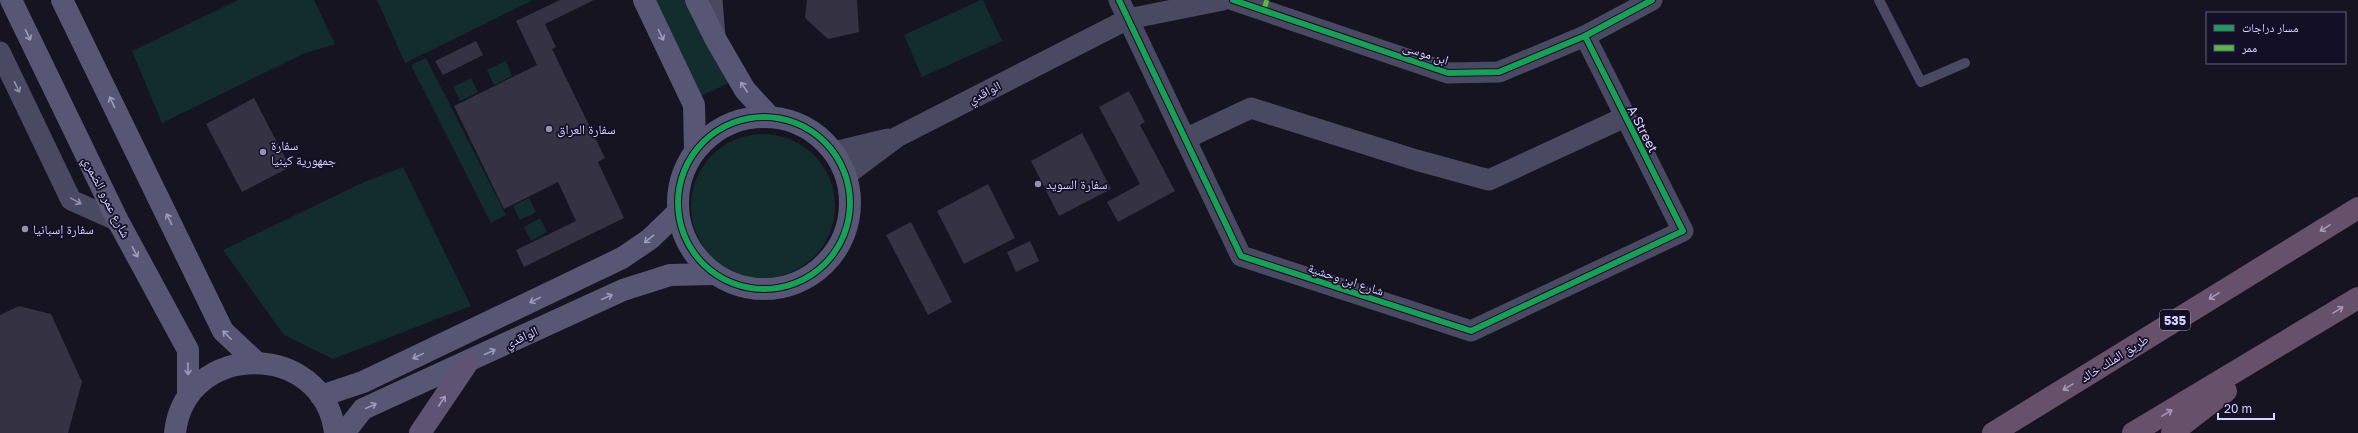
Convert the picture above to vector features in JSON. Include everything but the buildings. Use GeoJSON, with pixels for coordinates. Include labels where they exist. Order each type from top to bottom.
{"type":"FeatureCollection","features":[{"type":"Feature","properties":{"kind":"highway","name":"طريق الملك خالد"},"geometry":{"type":"LineString","coordinates":[[1992,433],[2358,208]]}},
{"type":"Feature","properties":{"kind":"highway"},"geometry":{"type":"LineString","coordinates":[[2133,433],[2358,298]]}},
{"type":"Feature","properties":{"kind":"highway"},"geometry":{"type":"LineString","coordinates":[[2172,433],[2314,325]]}},
{"type":"Feature","properties":{"kind":"main road"},"geometry":{"type":"LineString","coordinates":[[420,433],[468,362]]}},
{"type":"Feature","properties":{"kind":"street","name":"شارع عمرو الضمري"},"geometry":{"type":"LineString","coordinates":[[11,0],[118,221],[188,350],[188,396]]}},
{"type":"Feature","properties":{"kind":"street"},"geometry":{"type":"LineString","coordinates":[[62,0],[223,331],[256,362]]}},
{"type":"Feature","properties":{"kind":"street"},"geometry":{"type":"LineString","coordinates":[[644,0],[694,105],[694,151]]}},
{"type":"Feature","properties":{"kind":"street"},"geometry":{"type":"LineString","coordinates":[[696,0],[716,40],[745,90],[769,116]]}},
{"type":"Feature","properties":{"kind":"street"},"geometry":{"type":"LineString","coordinates":[[712,0],[716,40]]}},
{"type":"Feature","properties":{"kind":"street","name":"شارع ابن وحشية"},"geometry":{"type":"LineString","coordinates":[[1119,0],[1241,256],[1471,332],[1682,231]]}},
{"type":"Feature","properties":{"kind":"street"},"geometry":{"type":"LineString","coordinates":[[1128,19],[1223,0]]}},
{"type":"Feature","properties":{"kind":"street","name":"ابن موسى"},"geometry":{"type":"LineString","coordinates":[[1233,0],[1265,5],[1448,73],[1499,72],[1585,36],[1640,3]]}},
{"type":"Feature","properties":{"kind":"street","name":"الواقدي"},"geometry":{"type":"LineString","coordinates":[[846,175],[897,137],[1128,19]]}},
{"type":"Feature","properties":{"kind":"street","name":"A Street"},"geometry":{"type":"LineString","coordinates":[[1585,36],[1682,231]]}},
{"type":"Feature","properties":{"kind":"street"},"geometry":{"type":"LineString","coordinates":[[0,52],[71,200],[118,221]]}},
{"type":"Feature","properties":{"kind":"street"},"geometry":{"type":"LineString","coordinates":[[1185,139],[1251,108],[1416,160],[1489,180],[1625,117]]}},
{"type":"Feature","properties":{"kind":"street"},"geometry":{"type":"LineString","coordinates":[[769,116],[794,121],[816,134],[834,152],[846,175],[851,202],[847,229],[835,254],[816,274],[791,286],[764,290],[737,286],[713,274],[699,261],[688,246],[681,230],[678,212],[680,180],[694,151],[715,131],[741,119],[769,116]]}},
{"type":"Feature","properties":{"kind":"street"},"geometry":{"type":"LineString","coordinates":[[834,152],[897,137]]}},
{"type":"Feature","properties":{"kind":"street"},"geometry":{"type":"LineString","coordinates":[[321,396],[363,382],[622,258],[650,239],[678,212]]}},
{"type":"Feature","properties":{"kind":"street","name":"الواقدي"},"geometry":{"type":"LineString","coordinates":[[344,433],[363,409],[623,290],[670,275],[713,274]]}},
{"type":"Feature","properties":{"kind":"street"},"geometry":{"type":"LineString","coordinates":[[175,433],[176,421],[188,396],[206,378],[230,366],[256,362],[281,366],[303,378],[321,396],[329,411],[335,433]]}},
{"type":"Feature","properties":{"kind":"lane"},"geometry":{"type":"LineString","coordinates":[[1879,0],[1922,82],[1965,63]]}},
{"type":"Feature","properties":{"kind":"green space"},"geometry":{"type":"Polygon","coordinates":[[[238,0],[314,0],[335,44],[303,54],[162,123],[132,51],[238,0]]]}},
{"type":"Feature","properties":{"kind":"green space"},"geometry":{"type":"Polygon","coordinates":[[[377,0],[533,0],[405,63],[377,0]]]}},
{"type":"Feature","properties":{"kind":"green space"},"geometry":{"type":"Polygon","coordinates":[[[654,0],[688,0],[729,83],[701,96],[654,0]]]}},
{"type":"Feature","properties":{"kind":"green space"},"geometry":{"type":"Polygon","coordinates":[[[983,0],[1002,41],[922,77],[904,35],[983,0]]]}},
{"type":"Feature","properties":{"kind":"green space"},"geometry":{"type":"Polygon","coordinates":[[[426,58],[506,215],[491,223],[411,65],[426,58]]]}},
{"type":"Feature","properties":{"kind":"green space"},"geometry":{"type":"Polygon","coordinates":[[[506,61],[512,76],[494,85],[487,70],[506,61]]]}},
{"type":"Feature","properties":{"kind":"green space"},"geometry":{"type":"Polygon","coordinates":[[[471,78],[478,92],[460,101],[453,87],[471,78]]]}},
{"type":"Feature","properties":{"kind":"green space"},"geometry":{"type":"Polygon","coordinates":[[[756,134],[770,134],[797,142],[809,150],[819,160],[830,178],[834,192],[834,220],[830,234],[819,252],[809,262],[791,273],[770,278],[756,278],[729,270],[717,262],[707,252],[696,234],[691,213],[691,199],[699,172],[707,160],[717,150],[735,139],[756,134]]]}},
{"type":"Feature","properties":{"kind":"green space"},"geometry":{"type":"Polygon","coordinates":[[[403,167],[471,306],[333,359],[284,335],[223,250],[364,182],[403,167]]]}},
{"type":"Feature","properties":{"kind":"green space"},"geometry":{"type":"Polygon","coordinates":[[[529,198],[536,212],[520,220],[513,206],[529,198]]]}},
{"type":"Feature","properties":{"kind":"green space"},"geometry":{"type":"Polygon","coordinates":[[[540,218],[547,232],[531,241],[524,227],[540,218]]]}},
{"type":"Feature","properties":{"kind":"marked path"},"geometry":{"type":"LineString","coordinates":[[1264,9],[1267,0]]}},
{"type":"Feature","properties":{"kind":"cycle path"},"geometry":{"type":"LineString","coordinates":[[1119,0],[1241,256],[1471,331],[1683,231],[1585,36]]}},
{"type":"Feature","properties":{"kind":"cycle path"},"geometry":{"type":"LineString","coordinates":[[1233,0],[1448,73],[1499,72],[1585,36],[1652,0]]}},
{"type":"Feature","properties":{"kind":"cycle path"},"geometry":{"type":"LineString","coordinates":[[756,117],[772,117],[789,120],[805,127],[819,136],[831,148],[840,162],[847,178],[850,203],[849,220],[844,236],[831,258],[819,270],[805,279],[789,286],[772,289],[756,289],[739,286],[723,279],[709,270],[697,258],[688,244],[681,228],[678,211],[678,195],[681,178],[688,162],[697,148],[709,136],[723,127],[739,120],[756,117]]}},
{"type":"Feature","properties":{"kind":"place","name":"سفارة العراق"},"geometry":{"type":"Point","coordinates":[549,129]}},
{"type":"Feature","properties":{"kind":"place","name":"سفارة جمهورية كينيا"},"geometry":{"type":"Point","coordinates":[263,152]}},
{"type":"Feature","properties":{"kind":"place","name":"سفارة السويد"},"geometry":{"type":"Point","coordinates":[1038,184]}},
{"type":"Feature","properties":{"kind":"place","name":"سفارة إسبانيا"},"geometry":{"type":"Point","coordinates":[25,229]}}]}
